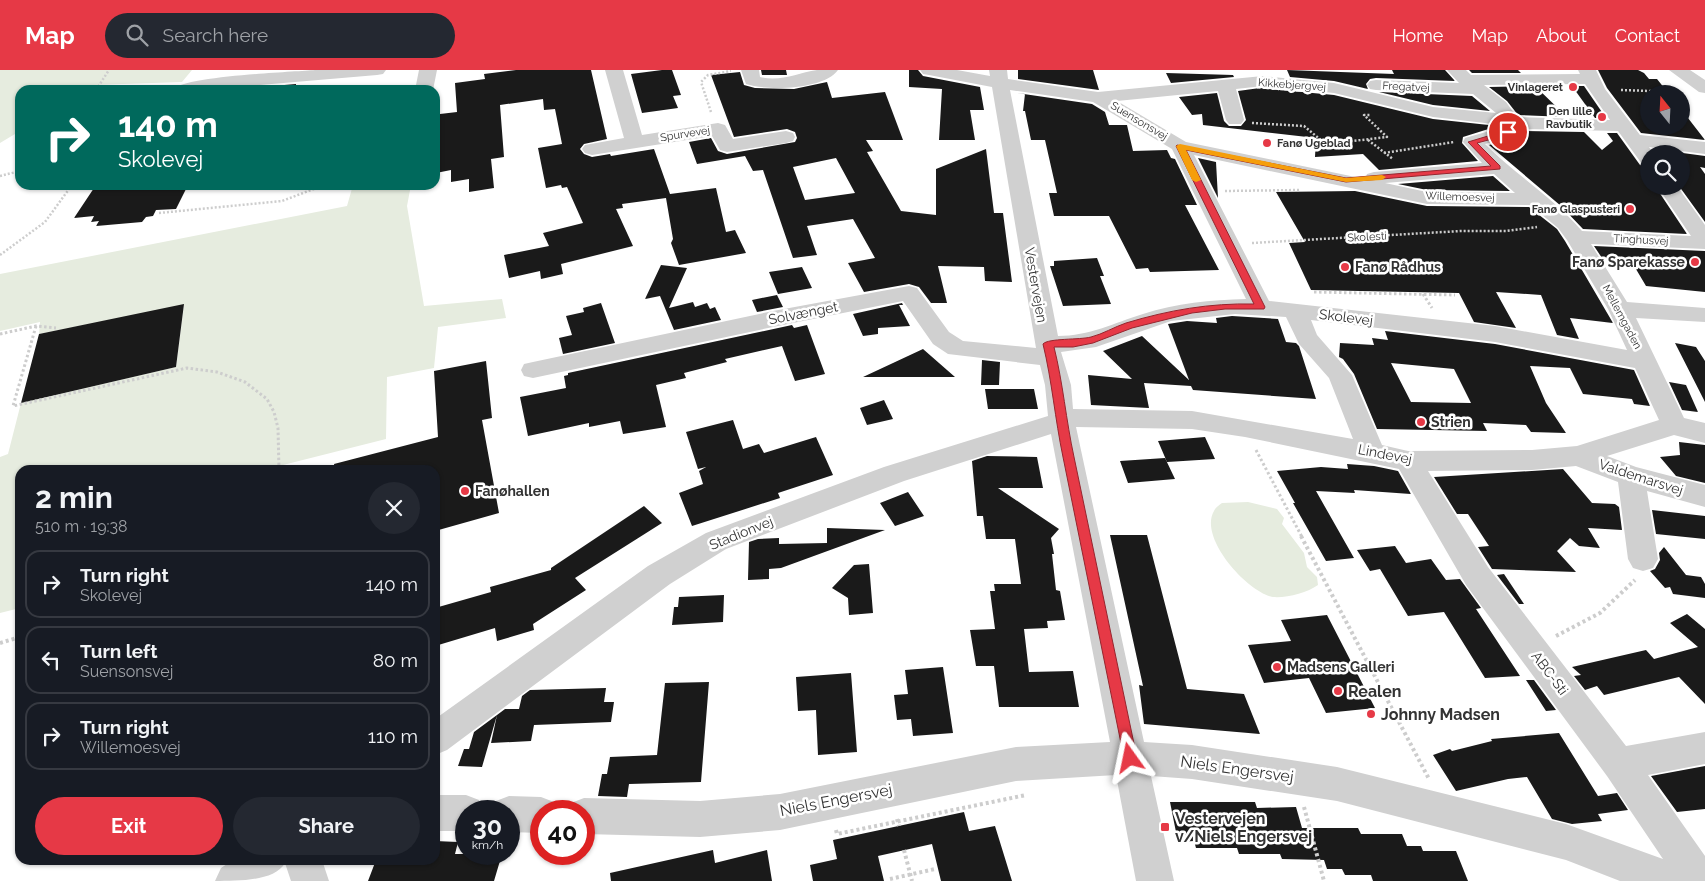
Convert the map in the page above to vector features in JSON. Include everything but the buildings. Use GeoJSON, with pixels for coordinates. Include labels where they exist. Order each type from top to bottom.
{"type":"FeatureCollection","features":[{"type":"Feature","properties":{"kind":"street"},"geometry":{"type":"LineString","coordinates":[[216,85],[377,70]]}},
{"type":"Feature","properties":{"kind":"street"},"geometry":{"type":"LineString","coordinates":[[425,85],[428,70]]}},
{"type":"Feature","properties":{"kind":"street"},"geometry":{"type":"LineString","coordinates":[[614,70],[634,142]]}},
{"type":"Feature","properties":{"kind":"street"},"geometry":{"type":"LineString","coordinates":[[750,70],[752,80],[761,85],[814,77],[829,70]]}},
{"type":"Feature","properties":{"kind":"street","name":"Kikkebjergvej"},"geometry":{"type":"LineString","coordinates":[[929,70],[998,76],[1098,97],[1166,88],[1229,76],[1263,76],[1334,88],[1433,112],[1494,118],[1512,122],[1629,133],[1705,148]]}},
{"type":"Feature","properties":{"kind":"street"},"geometry":{"type":"LineString","coordinates":[[1206,70],[1229,76],[1235,120]]}},
{"type":"Feature","properties":{"kind":"street"},"geometry":{"type":"LineString","coordinates":[[1678,70],[1705,88]]}},
{"type":"Feature","properties":{"kind":"street","name":"Vestervejen"},"geometry":{"type":"LineString","coordinates":[[998,76],[1049,351],[1058,385],[1061,420],[1155,881]]}},
{"type":"Feature","properties":{"kind":"street"},"geometry":{"type":"LineString","coordinates":[[1467,80],[1500,106],[1512,122],[1508,132],[1472,142]]}},
{"type":"Feature","properties":{"kind":"street","name":"Fregatvej"},"geometry":{"type":"LineString","coordinates":[[1334,88],[1355,84],[1467,80],[1591,80]]}},
{"type":"Feature","properties":{"kind":"street"},"geometry":{"type":"LineString","coordinates":[[1591,80],[1640,148]]}},
{"type":"Feature","properties":{"kind":"street","name":"Suensonsvej"},"geometry":{"type":"LineString","coordinates":[[1098,97],[1180,146],[1260,307]]}},
{"type":"Feature","properties":{"kind":"street","name":"Spurvevej"},"geometry":{"type":"LineString","coordinates":[[592,149],[718,129],[727,146],[786,137]]}},
{"type":"Feature","properties":{"kind":"street","name":"Mellemgaden"},"geometry":{"type":"LineString","coordinates":[[1472,142],[1498,168],[1565,224],[1576,237],[1620,309],[1674,426]]}},
{"type":"Feature","properties":{"kind":"street","name":"Willemoesvej"},"geometry":{"type":"LineString","coordinates":[[1180,146],[1427,198],[1535,199]]}},
{"type":"Feature","properties":{"kind":"street"},"geometry":{"type":"LineString","coordinates":[[1346,180],[1498,168]]}},
{"type":"Feature","properties":{"kind":"street"},"geometry":{"type":"LineString","coordinates":[[1673,195],[1705,241]]}},
{"type":"Feature","properties":{"kind":"street","name":"Tinghusvej"},"geometry":{"type":"LineString","coordinates":[[1576,237],[1705,241]]}},
{"type":"Feature","properties":{"kind":"street","name":"Solvænget"},"geometry":{"type":"LineString","coordinates":[[533,370],[772,319],[909,293],[941,338],[957,348],[1049,351]]}},
{"type":"Feature","properties":{"kind":"street","name":"Skolevej"},"geometry":{"type":"LineString","coordinates":[[1049,351],[1093,340],[1128,326],[1192,310],[1225,306],[1299,311],[1495,334],[1645,362]]}},
{"type":"Feature","properties":{"kind":"street"},"geometry":{"type":"LineString","coordinates":[[1620,309],[1705,315]]}},
{"type":"Feature","properties":{"kind":"street"},"geometry":{"type":"LineString","coordinates":[[1299,311],[1307,338],[1340,375],[1372,452]]}},
{"type":"Feature","properties":{"kind":"street","name":"Lindevej"},"geometry":{"type":"LineString","coordinates":[[1061,420],[1070,418],[1192,420],[1372,452],[1408,461],[1532,460],[1577,456],[1674,426],[1705,433]]}},
{"type":"Feature","properties":{"kind":"street","name":"Stadionvej"},"geometry":{"type":"LineString","coordinates":[[440,735],[659,575],[716,541],[894,474],[1061,420]]}},
{"type":"Feature","properties":{"kind":"street","name":"Valdemarsvej"},"geometry":{"type":"LineString","coordinates":[[1577,456],[1631,476],[1705,496]]}},
{"type":"Feature","properties":{"kind":"street","name":"ABC-Sti"},"geometry":{"type":"LineString","coordinates":[[1408,461],[1478,576],[1619,764],[1700,881]]}},
{"type":"Feature","properties":{"kind":"street"},"geometry":{"type":"LineString","coordinates":[[1631,476],[1643,559]]}},
{"type":"Feature","properties":{"kind":"street"},"geometry":{"type":"LineString","coordinates":[[1619,764],[1705,748]]}},
{"type":"Feature","properties":{"kind":"street","name":"Niels Engersvej"},"geometry":{"type":"LineString","coordinates":[[595,816],[700,819],[780,812],[1016,764],[1130,758],[1192,762],[1337,784],[1566,842],[1670,881]]}},
{"type":"Feature","properties":{"kind":"street"},"geometry":{"type":"LineString","coordinates":[[440,812],[455,813]]}},
{"type":"Feature","properties":{"kind":"street"},"geometry":{"type":"LineString","coordinates":[[234,881],[260,865]]}},
{"type":"Feature","properties":{"kind":"street"},"geometry":{"type":"LineString","coordinates":[[305,865],[310,881]]}},
{"type":"Feature","properties":{"kind":"path"},"geometry":{"type":"LineString","coordinates":[[99,85],[109,70]]}},
{"type":"Feature","properties":{"kind":"path"},"geometry":{"type":"LineString","coordinates":[[718,129],[701,82],[715,72],[734,70]]}},
{"type":"Feature","properties":{"kind":"path"},"geometry":{"type":"LineString","coordinates":[[1591,80],[1640,86]]}},
{"type":"Feature","properties":{"kind":"path"},"geometry":{"type":"LineString","coordinates":[[1235,120],[1239,123],[1304,126],[1322,141],[1353,141],[1387,137],[1364,115],[1373,114]]}},
{"type":"Feature","properties":{"kind":"path"},"geometry":{"type":"LineString","coordinates":[[1384,153],[1430,145],[1472,142]]}},
{"type":"Feature","properties":{"kind":"path"},"geometry":{"type":"LineString","coordinates":[[0,176],[15,172]]}},
{"type":"Feature","properties":{"kind":"path"},"geometry":{"type":"LineString","coordinates":[[1202,191],[1308,190],[1346,180]]}},
{"type":"Feature","properties":{"kind":"path"},"geometry":{"type":"LineString","coordinates":[[0,255],[45,222],[68,190]]}},
{"type":"Feature","properties":{"kind":"path"},"geometry":{"type":"LineString","coordinates":[[160,213],[282,202],[310,190]]}},
{"type":"Feature","properties":{"kind":"path","name":"Skolesti"},"geometry":{"type":"LineString","coordinates":[[1228,245],[1461,231],[1506,231]]}},
{"type":"Feature","properties":{"kind":"path"},"geometry":{"type":"LineString","coordinates":[[1299,311],[1296,292],[1455,295]]}},
{"type":"Feature","properties":{"kind":"path"},"geometry":{"type":"LineString","coordinates":[[36,326],[14,406],[187,368],[216,371],[240,378],[259,390],[272,406],[278,426],[279,465]]}},
{"type":"Feature","properties":{"kind":"path"},"geometry":{"type":"LineString","coordinates":[[0,334],[36,326],[56,328]]}},
{"type":"Feature","properties":{"kind":"path"},"geometry":{"type":"LineString","coordinates":[[1244,428],[1439,798],[1440,809]]}},
{"type":"Feature","properties":{"kind":"path"},"geometry":{"type":"LineString","coordinates":[[1530,646],[1587,623],[1612,605],[1639,576],[1643,559]]}},
{"type":"Feature","properties":{"kind":"path"},"geometry":{"type":"LineString","coordinates":[[0,642],[15,638]]}},
{"type":"Feature","properties":{"kind":"path"},"geometry":{"type":"LineString","coordinates":[[1295,777],[1324,881]]}},
{"type":"Feature","properties":{"kind":"path"},"geometry":{"type":"LineString","coordinates":[[904,850],[912,881]]}},
{"type":"Feature","properties":{"kind":"path"},"geometry":{"type":"LineString","coordinates":[[890,879],[935,869]]}},
{"type":"Feature","properties":{"kind":"shaded area"},"geometry":{"type":"Polygon","coordinates":[[[0,70],[192,70],[182,82],[15,85],[15,134],[0,143],[0,70]]]}},
{"type":"Feature","properties":{"kind":"shaded area"},"geometry":{"type":"Polygon","coordinates":[[[352,190],[410,190],[407,206],[424,306],[502,299],[506,318],[438,327],[434,368],[387,377],[386,439],[283,465],[15,465],[15,609],[0,613],[0,457],[8,454],[21,403],[176,367],[184,305],[39,334],[40,322],[0,331],[0,274],[347,206],[352,190]]]}},
{"type":"Feature","properties":{"kind":"shaded area"},"geometry":{"type":"Polygon","coordinates":[[[1248,502],[1277,509],[1284,518],[1282,524],[1304,553],[1307,567],[1317,577],[1318,585],[1297,594],[1273,597],[1251,586],[1228,563],[1213,535],[1211,522],[1214,511],[1222,503],[1248,502]]]}},
{"type":"Feature","properties":{"kind":"slow traffic"},"geometry":{"type":"LineString","coordinates":[[1196,180],[1180,146],[1346,180],[1382,177]]}},
{"type":"Feature","properties":{"kind":"place","name":"Vinlageret"},"geometry":{"type":"Point","coordinates":[1573,87]}},
{"type":"Feature","properties":{"kind":"place","name":"Den lille Ravbutik"},"geometry":{"type":"Point","coordinates":[1602,117]}},
{"type":"Feature","properties":{"kind":"place","name":"Fanø Ugeblad"},"geometry":{"type":"Point","coordinates":[1267,143]}},
{"type":"Feature","properties":{"kind":"place","name":"Fanø Glaspusteri"},"geometry":{"type":"Point","coordinates":[1630,209]}},
{"type":"Feature","properties":{"kind":"place","name":"Fanø Sparekasse"},"geometry":{"type":"Point","coordinates":[1695,262]}},
{"type":"Feature","properties":{"kind":"place","name":"Fanø Rådhus"},"geometry":{"type":"Point","coordinates":[1345,267]}},
{"type":"Feature","properties":{"kind":"place","name":"Strien"},"geometry":{"type":"Point","coordinates":[1421,422]}},
{"type":"Feature","properties":{"kind":"place","name":"Fanøhallen"},"geometry":{"type":"Point","coordinates":[465,491]}},
{"type":"Feature","properties":{"kind":"place","name":"Madsens Galleri"},"geometry":{"type":"Point","coordinates":[1277,667]}},
{"type":"Feature","properties":{"kind":"place","name":"Realen"},"geometry":{"type":"Point","coordinates":[1338,691]}},
{"type":"Feature","properties":{"kind":"place","name":"Johnny Madsen"},"geometry":{"type":"Point","coordinates":[1371,714]}},
{"type":"Feature","properties":{"kind":"place","name":"Vestervejen v/Niels Engersvej"},"geometry":{"type":"Point","coordinates":[1165,827]}},
{"type":"Feature","properties":{"kind":"route"},"geometry":{"type":"LineString","coordinates":[[1130,758],[1068,457],[1061,420],[1058,385],[1048,344],[1073,344],[1093,340],[1128,326],[1192,310],[1225,306],[1260,307],[1180,146],[1346,180],[1498,168],[1472,142],[1500,136],[1508,132]]}}]}
